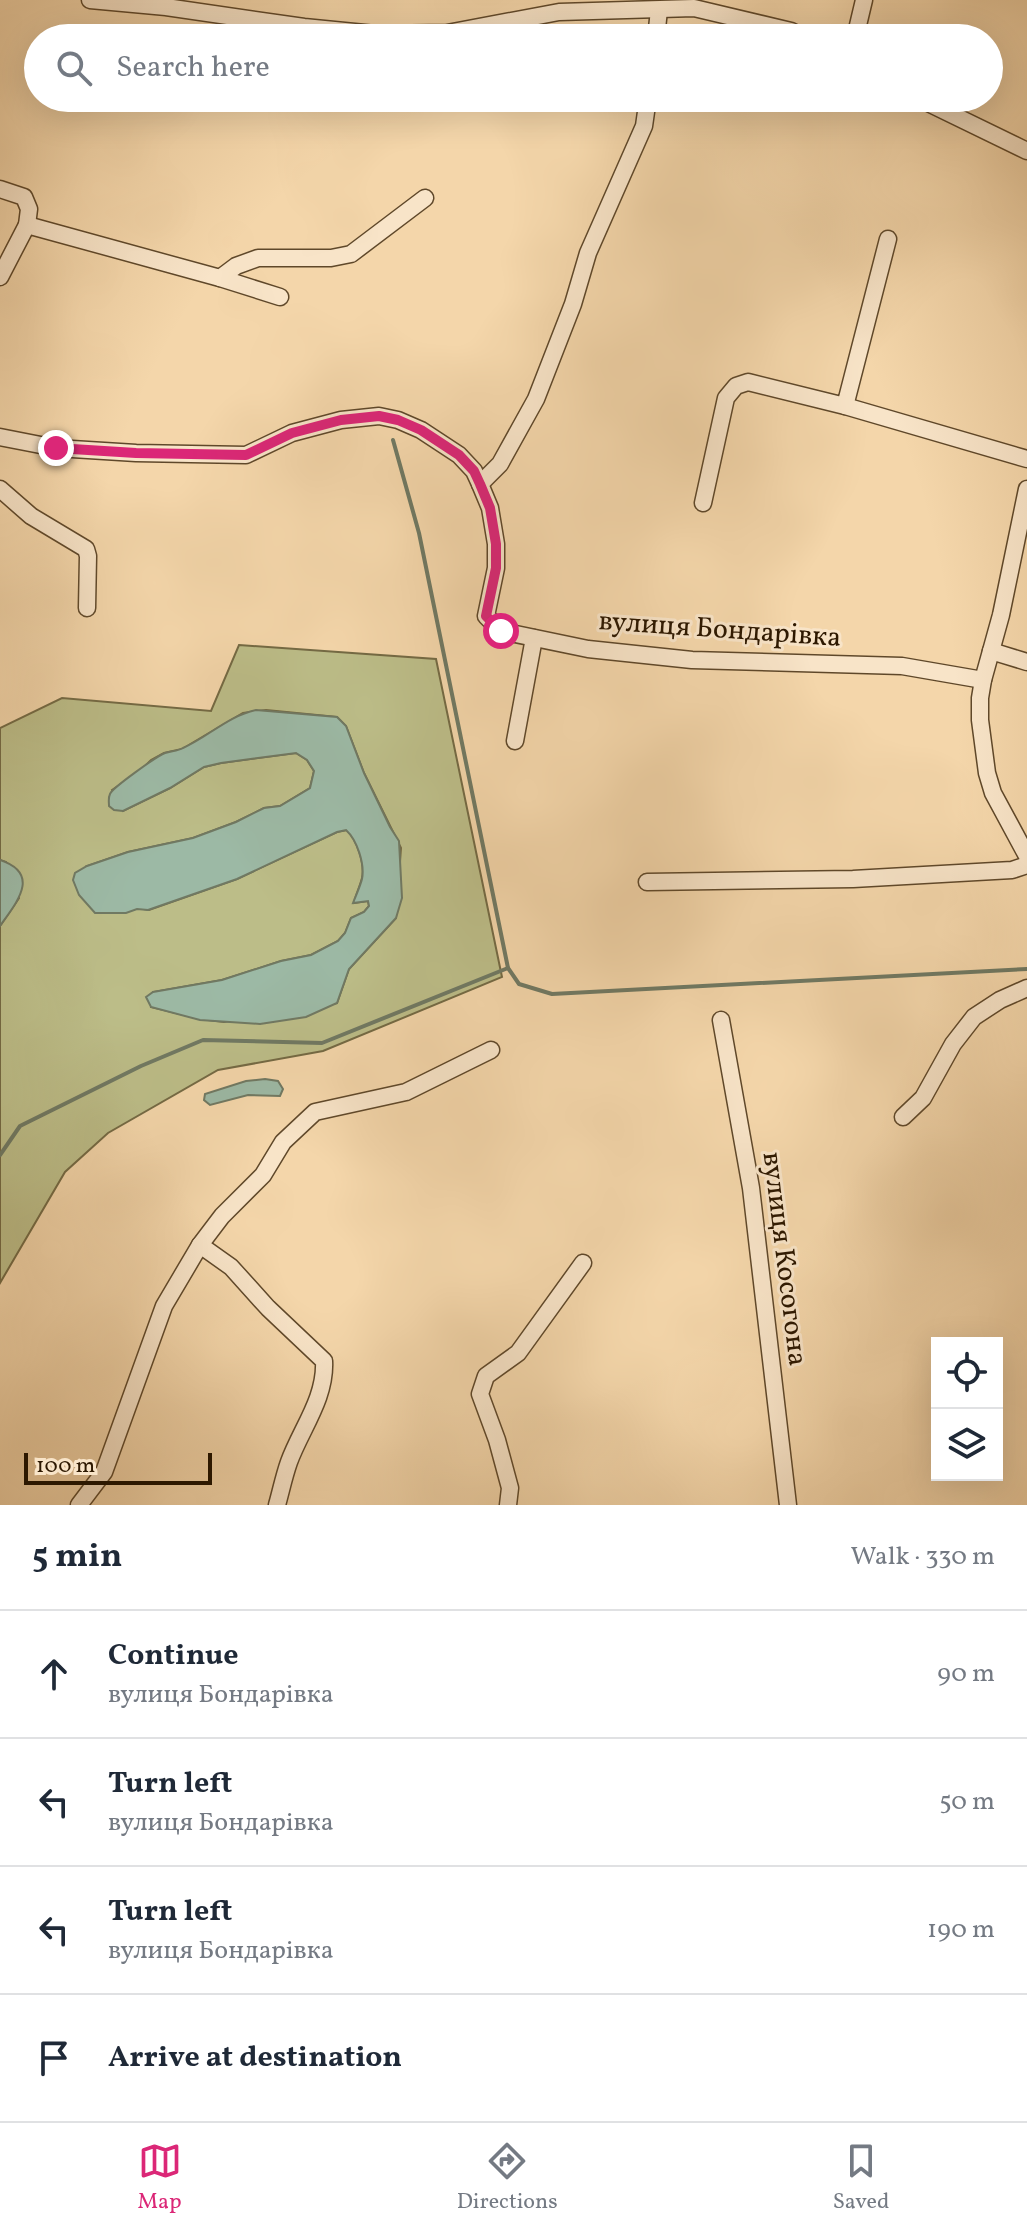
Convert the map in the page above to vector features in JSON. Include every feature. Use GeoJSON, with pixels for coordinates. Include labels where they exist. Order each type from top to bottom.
{"type":"FeatureCollection","features":[{"type":"Feature","properties":{"kind":"street"},"geometry":{"type":"LineString","coordinates":[[90,0],[166,7],[283,24]]}},
{"type":"Feature","properties":{"kind":"street"},"geometry":{"type":"LineString","coordinates":[[858,24],[864,0]]}},
{"type":"Feature","properties":{"kind":"street"},"geometry":{"type":"LineString","coordinates":[[495,24],[559,12],[694,8],[761,24]]}},
{"type":"Feature","properties":{"kind":"street"},"geometry":{"type":"LineString","coordinates":[[658,24],[659,10]]}},
{"type":"Feature","properties":{"kind":"street"},"geometry":{"type":"LineString","coordinates":[[480,484],[500,464],[536,399],[573,304],[588,253],[644,126],[646,112]]}},
{"type":"Feature","properties":{"kind":"street"},"geometry":{"type":"LineString","coordinates":[[947,112],[1027,151]]}},
{"type":"Feature","properties":{"kind":"street"},"geometry":{"type":"LineString","coordinates":[[0,189],[24,197],[29,209],[27,225],[0,277]]}},
{"type":"Feature","properties":{"kind":"street"},"geometry":{"type":"LineString","coordinates":[[220,278],[236,266],[258,258],[331,258],[351,254],[425,198]]}},
{"type":"Feature","properties":{"kind":"street"},"geometry":{"type":"LineString","coordinates":[[27,225],[280,297]]}},
{"type":"Feature","properties":{"kind":"street"},"geometry":{"type":"LineString","coordinates":[[845,406],[888,239]]}},
{"type":"Feature","properties":{"kind":"street"},"geometry":{"type":"LineString","coordinates":[[703,503],[726,398],[736,386],[748,382],[845,406],[1027,459]]}},
{"type":"Feature","properties":{"kind":"street","name":"вулиця Бондарівка"},"geometry":{"type":"LineString","coordinates":[[0,437],[56,448],[246,455],[292,433],[341,420],[379,416],[398,420],[421,430],[459,455],[474,471],[490,508],[496,544],[496,568],[486,616],[501,631],[588,649],[692,660],[902,666],[983,680]]}},
{"type":"Feature","properties":{"kind":"street"},"geometry":{"type":"LineString","coordinates":[[0,489],[31,516],[86,549],[87,608]]}},
{"type":"Feature","properties":{"kind":"street"},"geometry":{"type":"LineString","coordinates":[[1027,489],[980,698],[987,773],[993,793],[1027,856]]}},
{"type":"Feature","properties":{"kind":"street"},"geometry":{"type":"LineString","coordinates":[[515,741],[534,638]]}},
{"type":"Feature","properties":{"kind":"street"},"geometry":{"type":"LineString","coordinates":[[991,651],[1027,662]]}},
{"type":"Feature","properties":{"kind":"street"},"geometry":{"type":"LineString","coordinates":[[647,882],[853,879],[1012,870],[1027,865]]}},
{"type":"Feature","properties":{"kind":"street"},"geometry":{"type":"LineString","coordinates":[[903,1117],[923,1098],[953,1044],[974,1017],[1000,1000],[1027,988]]}},
{"type":"Feature","properties":{"kind":"street","name":"вулиця Косогона"},"geometry":{"type":"LineString","coordinates":[[721,1020],[751,1188],[788,1505]]}},
{"type":"Feature","properties":{"kind":"street"},"geometry":{"type":"LineString","coordinates":[[79,1505],[104,1472],[164,1306],[200,1245],[222,1216],[263,1175],[283,1142],[315,1112],[406,1092],[491,1050]]}},
{"type":"Feature","properties":{"kind":"street"},"geometry":{"type":"LineString","coordinates":[[200,1245],[231,1267],[325,1363],[320,1390],[288,1465],[277,1505]]}},
{"type":"Feature","properties":{"kind":"street"},"geometry":{"type":"LineString","coordinates":[[508,1505],[510,1488],[480,1394],[486,1376],[518,1353],[583,1263]]}},
{"type":"Feature","properties":{"kind":"green space"},"geometry":{"type":"Polygon","coordinates":[[[239,645],[436,659],[502,977],[323,1051],[218,1070],[108,1133],[65,1172],[0,1283],[0,926],[19,898],[6,862],[0,860],[0,728],[62,698],[211,711],[239,645]],[[266,710],[243,713],[182,749],[151,760],[112,790],[123,811],[204,767],[221,763],[296,753],[307,760],[314,771],[310,788],[280,806],[264,808],[193,838],[128,852],[87,866],[138,908],[149,910],[237,879],[337,832],[347,830],[361,859],[363,872],[354,903],[368,901],[369,906],[351,918],[338,941],[311,955],[222,980],[153,992],[151,1007],[224,1022],[337,1003],[349,969],[396,918],[401,848],[364,773],[346,726],[337,717],[266,710]]]}},
{"type":"Feature","properties":{"kind":"shaded area"},"geometry":{"type":"Polygon","coordinates":[[[256,710],[337,717],[346,726],[364,773],[399,841],[402,898],[396,918],[349,969],[337,1003],[306,1017],[260,1024],[200,1020],[151,1007],[146,997],[153,992],[222,980],[311,955],[338,941],[351,918],[369,906],[368,901],[353,903],[363,873],[359,853],[350,834],[346,830],[337,832],[237,879],[148,910],[95,913],[79,895],[73,880],[75,873],[87,866],[128,852],[193,838],[264,808],[280,806],[310,788],[314,771],[307,760],[296,753],[204,767],[123,811],[109,806],[110,794],[153,760],[179,750],[236,717],[256,710]]]}},
{"type":"Feature","properties":{"kind":"shaded area"},"geometry":{"type":"Polygon","coordinates":[[[0,860],[13,866],[23,881],[18,899],[0,926],[0,860]]]}},
{"type":"Feature","properties":{"kind":"shaded area"},"geometry":{"type":"Polygon","coordinates":[[[246,1081],[278,1081],[283,1089],[280,1096],[248,1095],[210,1105],[204,1100],[205,1094],[246,1081]]]}},
{"type":"Feature","properties":{"kind":"waterway"},"geometry":{"type":"LineString","coordinates":[[393,440],[419,533],[508,968],[519,984],[552,994],[1027,969]]}},
{"type":"Feature","properties":{"kind":"waterway"},"geometry":{"type":"LineString","coordinates":[[0,1155],[20,1126],[141,1066],[203,1040],[322,1043],[508,968]]}},
{"type":"Feature","properties":{"kind":"route"},"geometry":{"type":"LineString","coordinates":[[56,448],[246,455],[292,433],[341,420],[379,416],[398,420],[421,430],[459,455],[474,471],[490,508],[496,544],[496,568],[486,616],[501,631]]}}]}
